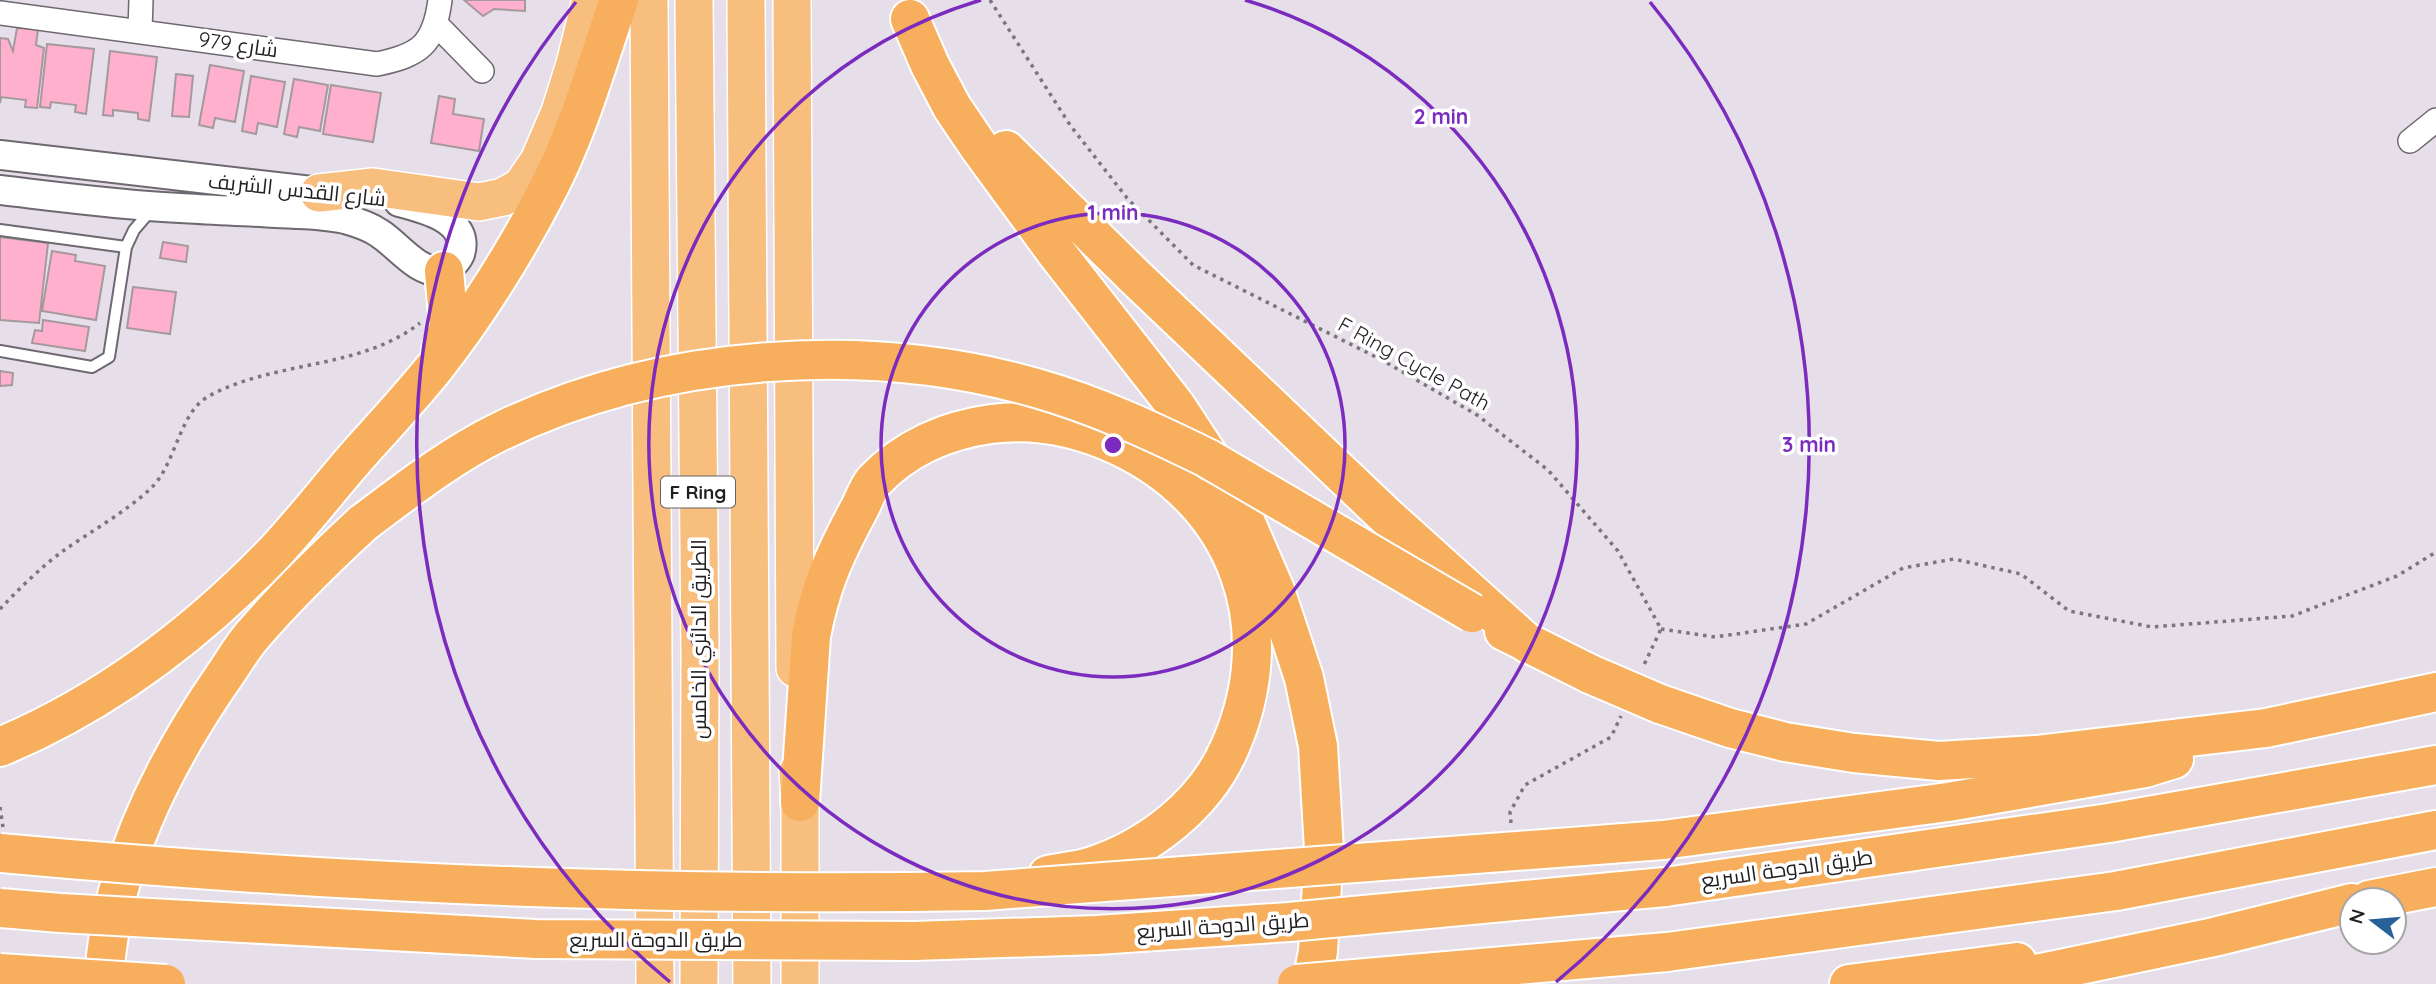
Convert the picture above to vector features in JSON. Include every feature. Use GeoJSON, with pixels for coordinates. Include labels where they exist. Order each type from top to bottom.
{"type":"FeatureCollection","features":[{"type":"Feature","properties":{"kind":"highway"},"geometry":{"type":"LineString","coordinates":[[319,192],[373,187],[479,202],[503,197],[521,187],[539,160],[560,112],[591,0]]}},
{"type":"Feature","properties":{"kind":"highway"},"geometry":{"type":"LineString","coordinates":[[0,747],[67,714],[126,678],[182,638],[227,599],[276,550],[435,366],[520,240],[549,188],[574,132],[619,0]]}},
{"type":"Feature","properties":{"kind":"highway"},"geometry":{"type":"LineString","coordinates":[[649,0],[655,984]]}},
{"type":"Feature","properties":{"kind":"highway","name":"الطريق الدائري الخامس"},"geometry":{"type":"LineString","coordinates":[[694,0],[700,656],[699,984]]}},
{"type":"Feature","properties":{"kind":"highway","name":"F Ring"},"geometry":{"type":"LineString","coordinates":[[746,0],[752,984]]}},
{"type":"Feature","properties":{"kind":"highway"},"geometry":{"type":"LineString","coordinates":[[792,0],[795,704],[800,802],[800,984]]}},
{"type":"Feature","properties":{"kind":"highway"},"geometry":{"type":"LineString","coordinates":[[906,9],[963,100],[1021,167],[1385,515],[1528,644]]}},
{"type":"Feature","properties":{"kind":"highway"},"geometry":{"type":"LineString","coordinates":[[906,9],[952,107],[979,147],[1055,251],[1176,406],[1233,493],[1275,590],[1304,678],[1318,746],[1324,850],[1318,951],[1312,984]]}},
{"type":"Feature","properties":{"kind":"highway"},"geometry":{"type":"LineString","coordinates":[[435,366],[449,326],[446,286]]}},
{"type":"Feature","properties":{"kind":"highway"},"geometry":{"type":"LineString","coordinates":[[103,984],[107,946],[120,885],[137,837],[171,762],[207,701],[249,639],[321,562],[363,523],[452,458],[498,433],[581,397],[724,367],[799,360],[860,360],[924,365],[1035,387],[1101,409],[1207,458],[1528,644],[1590,674],[1649,691],[1730,728],[1785,742],[1854,753],[1939,761],[2036,755],[2266,728],[2436,692]]}},
{"type":"Feature","properties":{"kind":"highway"},"geometry":{"type":"LineString","coordinates":[[800,802],[815,611],[842,539],[873,482],[906,454],[929,441],[976,426],[1022,422],[1053,424],[1108,440],[1174,479],[1207,513],[1233,555],[1242,583],[1253,638],[1252,671],[1246,701],[1238,731],[1225,759],[1194,801],[1170,825],[1121,855],[1088,867],[990,882],[934,884],[893,892]]}},
{"type":"Feature","properties":{"kind":"highway"},"geometry":{"type":"LineString","coordinates":[[0,853],[255,874],[520,886],[985,891],[1663,840],[1948,802],[2145,768],[2266,728]]}},
{"type":"Feature","properties":{"kind":"highway","name":"طريق الدوحة السريع"},"geometry":{"type":"LineString","coordinates":[[0,908],[536,939],[914,941],[1097,935],[1289,922],[1665,887],[2109,823],[2436,765]]}},
{"type":"Feature","properties":{"kind":"highway"},"geometry":{"type":"LineString","coordinates":[[1297,984],[1667,952],[2116,891],[2436,830]]}},
{"type":"Feature","properties":{"kind":"highway"},"geometry":{"type":"LineString","coordinates":[[2408,892],[2436,887]]}},
{"type":"Feature","properties":{"kind":"highway"},"geometry":{"type":"LineString","coordinates":[[1989,984],[2214,937],[2338,906]]}},
{"type":"Feature","properties":{"kind":"highway"},"geometry":{"type":"LineString","coordinates":[[1849,984],[2214,937]]}},
{"type":"Feature","properties":{"kind":"highway"},"geometry":{"type":"LineString","coordinates":[[0,973],[166,984]]}},
{"type":"Feature","properties":{"kind":"street"},"geometry":{"type":"LineString","coordinates":[[140,31],[141,0]]}},
{"type":"Feature","properties":{"kind":"street"},"geometry":{"type":"LineString","coordinates":[[440,0],[437,25],[482,71]]}},
{"type":"Feature","properties":{"kind":"street","name":"شارع 979"},"geometry":{"type":"LineString","coordinates":[[0,13],[377,64],[405,58],[423,45],[437,25]]}},
{"type":"Feature","properties":{"kind":"street"},"geometry":{"type":"LineString","coordinates":[[2410,141],[2436,120]]}},
{"type":"Feature","properties":{"kind":"street","name":"شارع القدس الشريف"},"geometry":{"type":"LineString","coordinates":[[0,155],[392,200],[441,216],[452,224],[459,232],[460,255],[446,286],[429,269],[419,265],[376,231],[343,219],[299,214],[154,207],[0,190]]}},
{"type":"Feature","properties":{"kind":"lane"},"geometry":{"type":"LineString","coordinates":[[0,351],[92,367],[109,357],[126,247],[134,230],[154,207]]}},
{"type":"Feature","properties":{"kind":"lane"},"geometry":{"type":"LineString","coordinates":[[0,230],[126,247]]}},
{"type":"Feature","properties":{"kind":"path","name":"F Ring Cycle Path"},"geometry":{"type":"LineString","coordinates":[[990,0],[1070,125],[1127,198],[1193,265],[1382,360],[1477,415],[1528,454],[1548,470],[1618,551],[1661,629]]}},
{"type":"Feature","properties":{"kind":"path"},"geometry":{"type":"LineString","coordinates":[[0,609],[59,554],[152,488],[191,411],[208,396],[251,379],[367,352],[409,332],[446,286]]}},
{"type":"Feature","properties":{"kind":"path"},"geometry":{"type":"LineString","coordinates":[[1649,691],[1661,629],[1715,637],[1806,624],[1903,568],[1954,559],[2021,575],[2069,611],[2152,627],[2292,616],[2397,576],[2436,552]]}},
{"type":"Feature","properties":{"kind":"path"},"geometry":{"type":"LineString","coordinates":[[1511,825],[1510,812],[1525,785],[1611,737],[1622,713]]}},
{"type":"Feature","properties":{"kind":"building"},"geometry":{"type":"Polygon","coordinates":[[[464,0],[525,0],[525,11],[494,9],[483,16],[464,0]]]}},
{"type":"Feature","properties":{"kind":"building"},"geometry":{"type":"Polygon","coordinates":[[[17,28],[38,29],[36,45],[44,48],[37,108],[25,107],[26,100],[1,97],[0,103],[0,38],[8,39],[13,51],[17,28]]]}},
{"type":"Feature","properties":{"kind":"building"},"geometry":{"type":"Polygon","coordinates":[[[47,44],[94,49],[86,114],[75,112],[76,105],[51,102],[50,108],[40,107],[47,44]]]}},
{"type":"Feature","properties":{"kind":"building"},"geometry":{"type":"Polygon","coordinates":[[[110,51],[157,57],[149,121],[138,119],[138,113],[113,110],[113,116],[103,115],[110,51]]]}},
{"type":"Feature","properties":{"kind":"building"},"geometry":{"type":"Polygon","coordinates":[[[210,65],[244,71],[235,122],[215,118],[213,128],[199,125],[210,65]]]}},
{"type":"Feature","properties":{"kind":"building"},"geometry":{"type":"Polygon","coordinates":[[[176,74],[193,76],[189,117],[172,116],[176,74]]]}},
{"type":"Feature","properties":{"kind":"building"},"geometry":{"type":"Polygon","coordinates":[[[251,76],[285,82],[277,127],[258,123],[256,134],[242,131],[251,76]]]}},
{"type":"Feature","properties":{"kind":"building"},"geometry":{"type":"Polygon","coordinates":[[[294,79],[328,85],[320,131],[299,127],[297,137],[284,134],[294,79]]]}},
{"type":"Feature","properties":{"kind":"building"},"geometry":{"type":"Polygon","coordinates":[[[331,85],[381,93],[373,142],[323,134],[331,85]]]}},
{"type":"Feature","properties":{"kind":"building"},"geometry":{"type":"Polygon","coordinates":[[[439,96],[455,99],[453,114],[484,119],[479,151],[431,143],[439,96]]]}},
{"type":"Feature","properties":{"kind":"building"},"geometry":{"type":"Polygon","coordinates":[[[0,237],[48,243],[39,323],[0,320],[0,237]]]}},
{"type":"Feature","properties":{"kind":"building"},"geometry":{"type":"Polygon","coordinates":[[[163,242],[188,246],[186,262],[160,258],[163,242]]]}},
{"type":"Feature","properties":{"kind":"building"},"geometry":{"type":"Polygon","coordinates":[[[52,251],[76,255],[75,261],[105,266],[96,320],[42,311],[52,251]]]}},
{"type":"Feature","properties":{"kind":"building"},"geometry":{"type":"Polygon","coordinates":[[[133,287],[176,292],[170,334],[127,328],[133,287]]]}},
{"type":"Feature","properties":{"kind":"building"},"geometry":{"type":"Polygon","coordinates":[[[43,320],[89,327],[85,351],[32,343],[35,330],[42,331],[43,320]]]}},
{"type":"Feature","properties":{"kind":"building"},"geometry":{"type":"Polygon","coordinates":[[[0,371],[13,373],[12,385],[0,386],[0,371]]]}}]}
